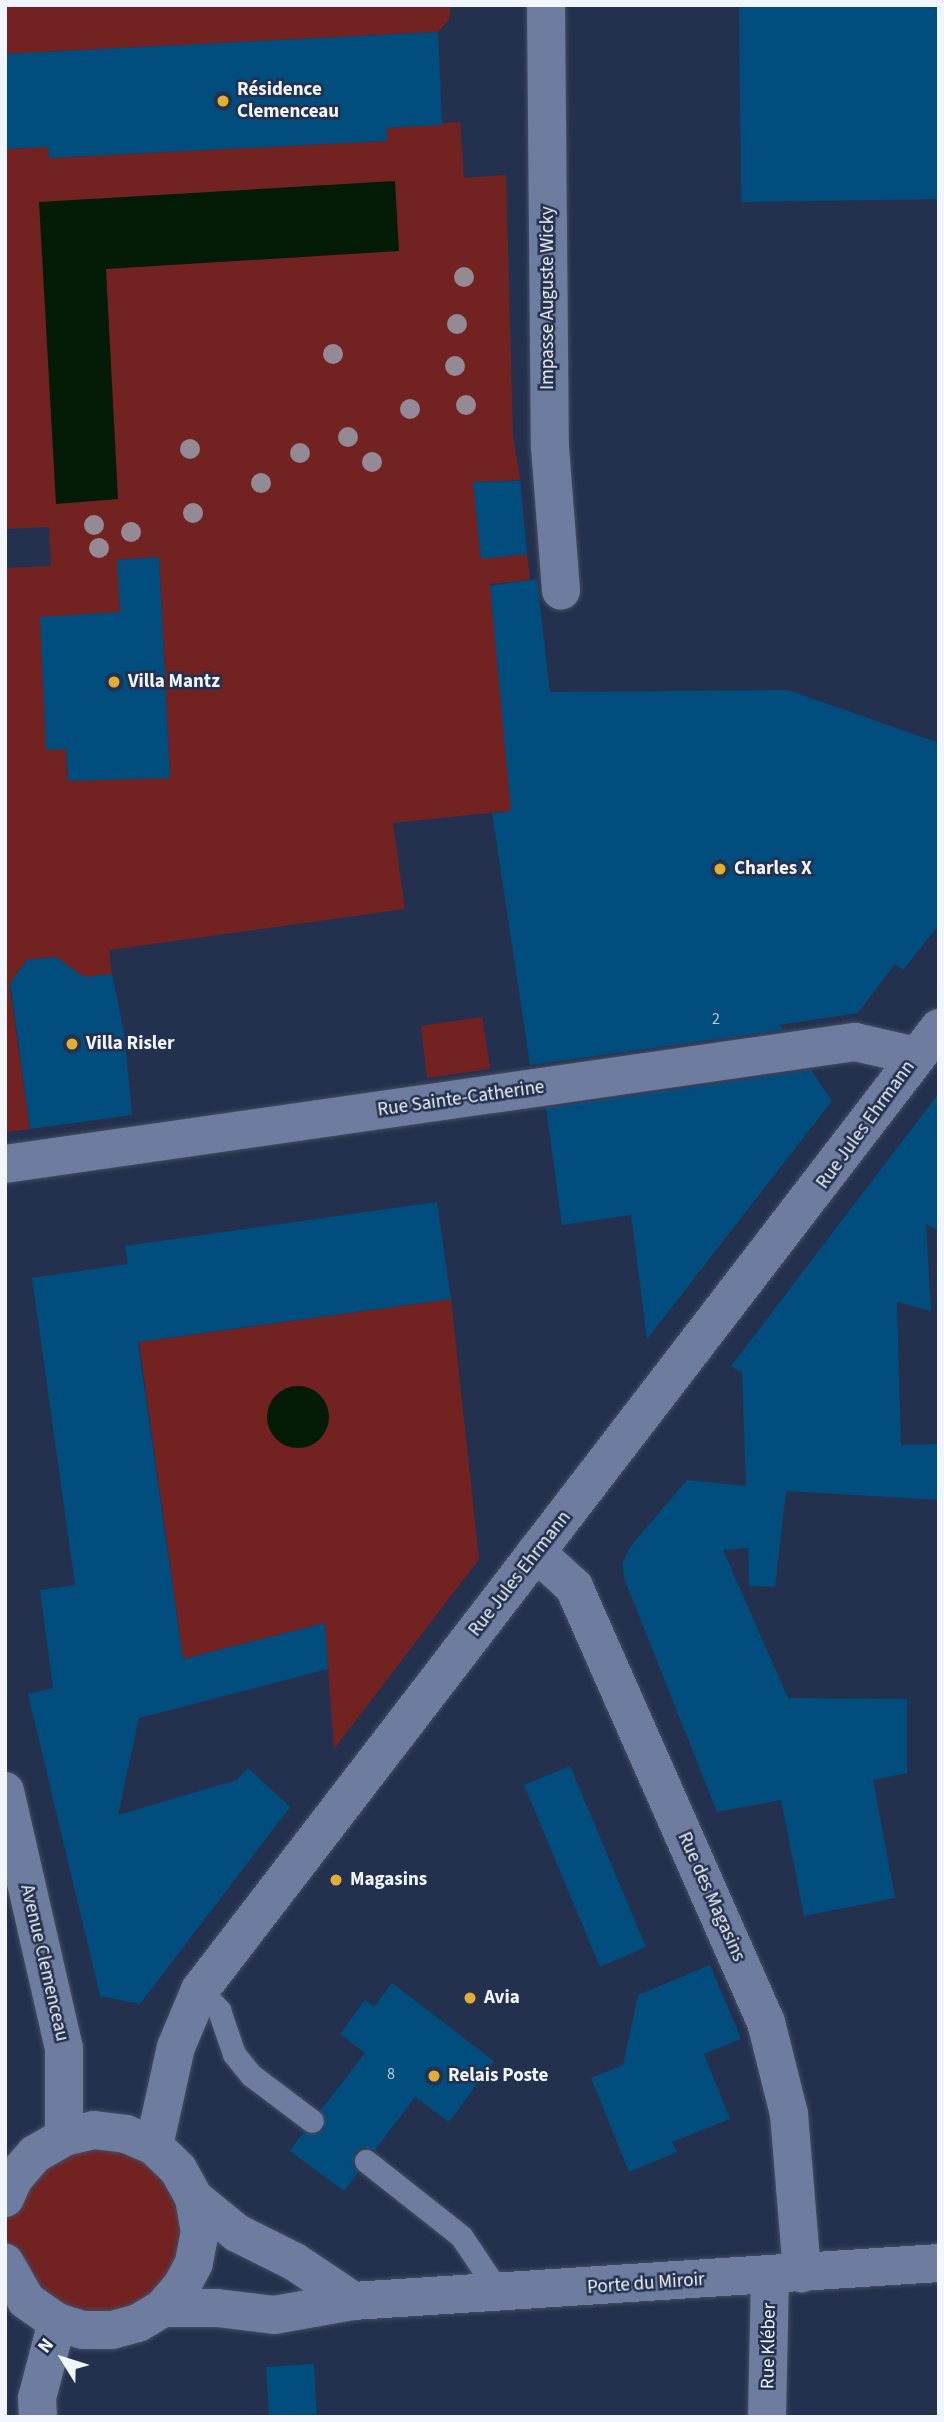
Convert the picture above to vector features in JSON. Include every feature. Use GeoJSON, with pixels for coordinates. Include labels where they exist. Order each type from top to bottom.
{"type":"FeatureCollection","features":[{"type":"Feature","properties":{"kind":"street","name":"Impasse Auguste Wicky"},"geometry":{"type":"LineString","coordinates":[[546,5],[550,447],[561,590]]}},
{"type":"Feature","properties":{"kind":"street","name":"Rue Sainte-Catherine"},"geometry":{"type":"LineString","coordinates":[[5,1164],[855,1042],[927,1042]]}},
{"type":"Feature","properties":{"kind":"street","name":"Rue Jules Ehrmann"},"geometry":{"type":"LineString","coordinates":[[154,2146],[176,2047],[200,1990],[854,1143],[927,1042]]}},
{"type":"Feature","properties":{"kind":"street","name":"Rue des Magasins"},"geometry":{"type":"LineString","coordinates":[[536,1552],[574,1587],[766,2022],[789,2114],[786,2274]]}},
{"type":"Feature","properties":{"kind":"street","name":"Avenue Clemenceau"},"geometry":{"type":"LineString","coordinates":[[5,1791],[64,2048],[64,2137]]}},
{"type":"Feature","properties":{"kind":"street"},"geometry":{"type":"LineString","coordinates":[[5,2198],[14,2178],[35,2154],[64,2137],[94,2130],[126,2134],[154,2146],[178,2169],[194,2198],[200,2231],[194,2263],[163,2308],[138,2323],[112,2330],[83,2330],[57,2322],[16,2303],[5,2263]]}},
{"type":"Feature","properties":{"kind":"street"},"geometry":{"type":"LineString","coordinates":[[194,2198],[237,2233],[295,2262],[353,2301]]}},
{"type":"Feature","properties":{"kind":"street","name":"Porte du Miroir"},"geometry":{"type":"LineString","coordinates":[[163,2308],[217,2308],[274,2315],[353,2301],[500,2294],[939,2263]]}},
{"type":"Feature","properties":{"kind":"street","name":"Rue Kléber"},"geometry":{"type":"LineString","coordinates":[[767,2417],[786,2274]]}},
{"type":"Feature","properties":{"kind":"street"},"geometry":{"type":"LineString","coordinates":[[38,2417],[37,2398],[57,2322]]}},
{"type":"Feature","properties":{"kind":"lane"},"geometry":{"type":"LineString","coordinates":[[200,1990],[219,2010],[234,2054],[251,2075],[313,2121]]}},
{"type":"Feature","properties":{"kind":"lane"},"geometry":{"type":"LineString","coordinates":[[366,2161],[461,2236],[500,2294]]}},
{"type":"Feature","properties":{"kind":"shaded area"},"geometry":{"type":"Polygon","coordinates":[[[5,5],[451,5],[449,20],[438,32],[5,54],[5,5]]]}},
{"type":"Feature","properties":{"kind":"shaded area"},"geometry":{"type":"Polygon","coordinates":[[[460,122],[464,178],[506,175],[513,436],[520,480],[474,482],[481,558],[527,554],[530,580],[490,584],[502,707],[528,809],[393,823],[405,909],[109,950],[112,974],[72,979],[70,968],[56,957],[27,960],[16,974],[18,987],[10,988],[30,1129],[5,1132],[5,568],[51,566],[49,527],[5,529],[5,149],[48,147],[49,158],[387,141],[387,128],[460,122]],[[159,557],[118,560],[120,613],[66,749],[68,781],[170,777],[159,557]]]}},
{"type":"Feature","properties":{"kind":"shaded area"},"geometry":{"type":"Polygon","coordinates":[[[395,181],[399,251],[106,269],[118,499],[56,504],[39,202],[395,181]]]}},
{"type":"Feature","properties":{"kind":"shaded area"},"geometry":{"type":"Polygon","coordinates":[[[482,1017],[490,1069],[427,1078],[421,1026],[482,1017]]]}},
{"type":"Feature","properties":{"kind":"shaded area"},"geometry":{"type":"Polygon","coordinates":[[[451,1299],[479,1559],[334,1749],[325,1623],[183,1659],[139,1342],[451,1299]]]}},
{"type":"Feature","properties":{"kind":"shaded area"},"geometry":{"type":"Polygon","coordinates":[[[298,1386],[320,1395],[329,1417],[320,1439],[298,1448],[276,1439],[267,1417],[276,1395],[298,1386]]]}},
{"type":"Feature","properties":{"kind":"shaded area"},"geometry":{"type":"Polygon","coordinates":[[[126,2134],[194,2198],[181,2287],[83,2330],[5,2263],[5,2198],[35,2154],[126,2134]]]}},
{"type":"Feature","properties":{"kind":"building"},"geometry":{"type":"Polygon","coordinates":[[[739,5],[939,5],[939,199],[741,202],[739,5]]]}},
{"type":"Feature","properties":{"kind":"building","name":"Résidence Clemenceau"},"geometry":{"type":"Polygon","coordinates":[[[438,32],[442,125],[387,128],[387,141],[49,158],[48,147],[5,149],[5,54],[438,32]]]}},
{"type":"Feature","properties":{"kind":"building"},"geometry":{"type":"Polygon","coordinates":[[[520,481],[527,554],[481,559],[473,482],[520,481]]]}},
{"type":"Feature","properties":{"kind":"building","name":"Villa Mantz"},"geometry":{"type":"Polygon","coordinates":[[[159,557],[170,778],[68,781],[66,749],[46,750],[40,617],[120,612],[117,560],[159,557]]]}},
{"type":"Feature","properties":{"kind":"building","name":"Charles X"},"geometry":{"type":"Polygon","coordinates":[[[537,579],[550,692],[788,690],[939,743],[939,925],[903,970],[895,964],[858,1013],[779,1025],[783,1030],[530,1065],[492,813],[511,811],[490,586],[537,579]]]}},
{"type":"Feature","properties":{"kind":"building","name":"Villa Risler"},"geometry":{"type":"Polygon","coordinates":[[[56,957],[84,977],[112,974],[124,1032],[132,1115],[30,1129],[10,983],[27,960],[56,957]]]}},
{"type":"Feature","properties":{"kind":"building"},"geometry":{"type":"Polygon","coordinates":[[[811,1070],[832,1101],[647,1339],[631,1215],[562,1225],[546,1108],[811,1070]]]}},
{"type":"Feature","properties":{"kind":"building"},"geometry":{"type":"Polygon","coordinates":[[[939,1093],[939,1231],[926,1224],[931,1311],[897,1302],[901,1445],[939,1444],[939,1500],[786,1491],[775,1587],[749,1586],[748,1548],[723,1550],[788,1698],[907,1699],[907,1773],[873,1780],[895,1898],[804,1916],[781,1800],[717,1812],[624,1578],[623,1562],[630,1547],[687,1480],[746,1486],[742,1373],[731,1366],[939,1093]]]}},
{"type":"Feature","properties":{"kind":"building"},"geometry":{"type":"Polygon","coordinates":[[[437,1202],[451,1299],[138,1342],[183,1659],[325,1623],[328,1669],[139,1718],[118,1815],[237,1780],[248,1768],[290,1807],[140,2004],[100,1996],[28,1694],[53,1688],[40,1590],[75,1585],[32,1278],[128,1264],[125,1246],[437,1202]]]}},
{"type":"Feature","properties":{"kind":"building"},"geometry":{"type":"Polygon","coordinates":[[[570,1766],[646,1947],[600,1967],[524,1785],[570,1766]]]}},
{"type":"Feature","properties":{"kind":"building"},"geometry":{"type":"Polygon","coordinates":[[[710,1965],[741,2039],[704,2054],[730,2119],[672,2142],[677,2152],[629,2172],[591,2078],[623,2065],[638,1995],[710,1965]]]}},
{"type":"Feature","properties":{"kind":"building"},"geometry":{"type":"Polygon","coordinates":[[[392,1983],[494,2061],[449,2122],[415,2097],[375,2150],[361,2148],[355,2153],[353,2166],[358,2172],[344,2191],[290,2151],[304,2132],[317,2134],[324,2129],[321,2110],[365,2053],[340,2034],[365,2000],[374,2007],[392,1983]]]}},
{"type":"Feature","properties":{"kind":"building"},"geometry":{"type":"Polygon","coordinates":[[[314,2364],[317,2417],[269,2417],[266,2367],[314,2364]]]}},
{"type":"Feature","properties":{"kind":"place","name":"Résidence Clemenceau"},"geometry":{"type":"Point","coordinates":[223,101]}},
{"type":"Feature","properties":{"kind":"place","name":"Villa Mantz"},"geometry":{"type":"Point","coordinates":[114,682]}},
{"type":"Feature","properties":{"kind":"place","name":"Charles X"},"geometry":{"type":"Point","coordinates":[720,869]}},
{"type":"Feature","properties":{"kind":"place","name":"Villa Risler"},"geometry":{"type":"Point","coordinates":[72,1044]}},
{"type":"Feature","properties":{"kind":"place","name":"Magasins"},"geometry":{"type":"Point","coordinates":[336,1880]}},
{"type":"Feature","properties":{"kind":"place","name":"Avia"},"geometry":{"type":"Point","coordinates":[470,1998]}},
{"type":"Feature","properties":{"kind":"place","name":"Relais Poste"},"geometry":{"type":"Point","coordinates":[434,2076]}}]}
